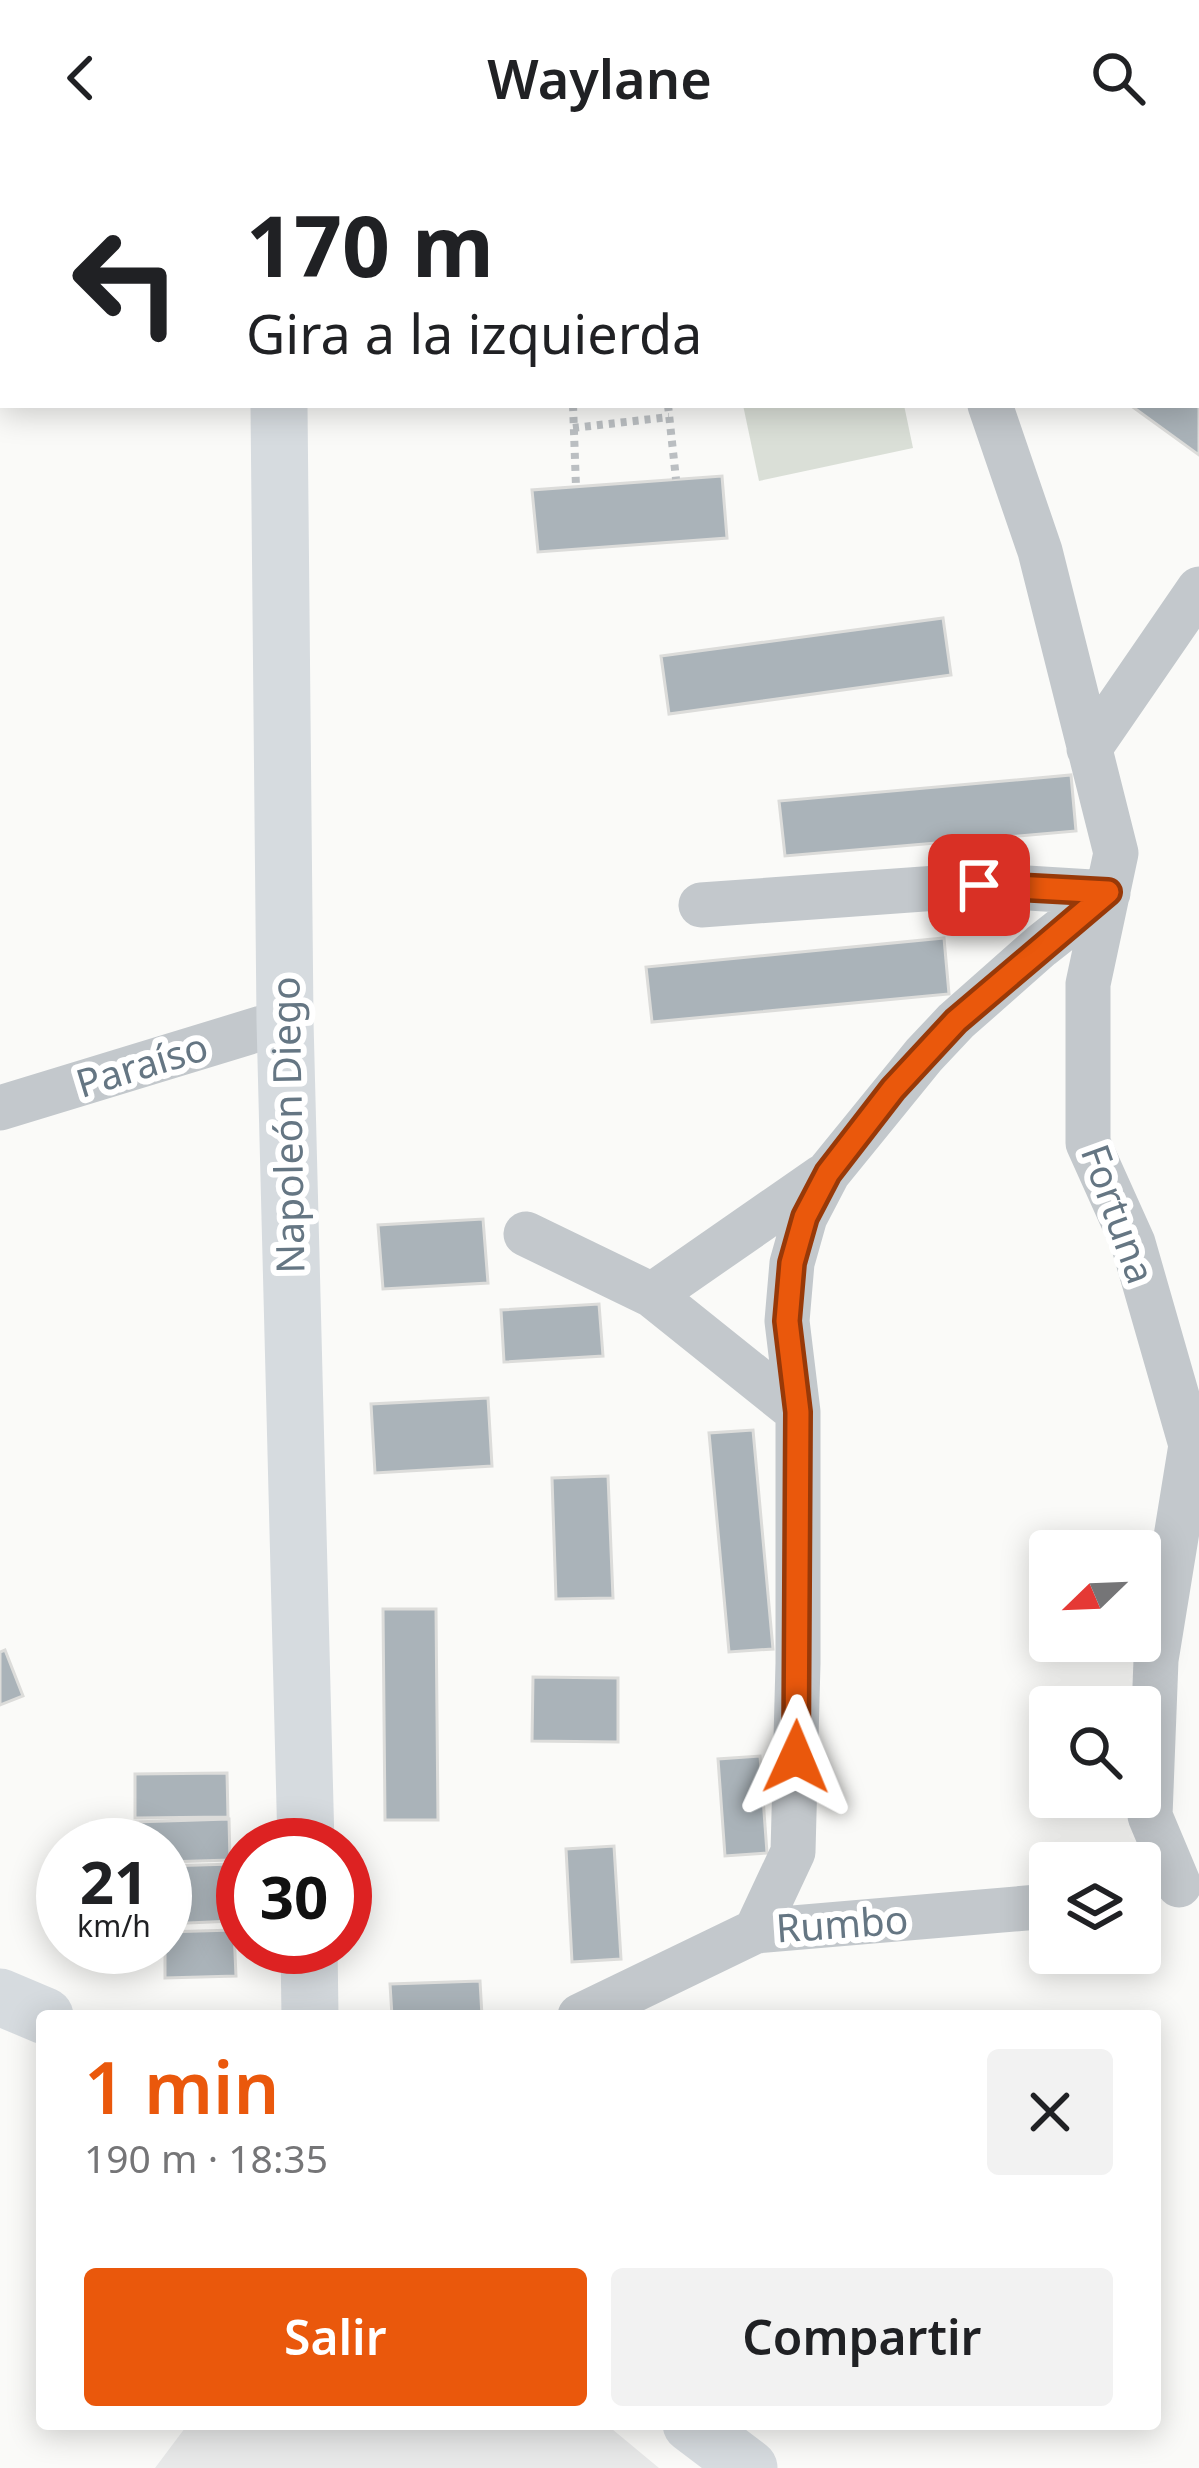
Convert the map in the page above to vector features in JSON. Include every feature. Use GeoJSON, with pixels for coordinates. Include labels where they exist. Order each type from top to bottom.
{"type":"FeatureCollection","features":[{"type":"Feature","properties":{"kind":"main road","name":"Napoleón Diego"},"geometry":{"type":"LineString","coordinates":[[279,408],[285,1021],[305,1818]]}},
{"type":"Feature","properties":{"kind":"main road"},"geometry":{"type":"LineString","coordinates":[[309,1974],[310,2010]]}},
{"type":"Feature","properties":{"kind":"main road"},"geometry":{"type":"LineString","coordinates":[[0,1997],[36,2012]]}},
{"type":"Feature","properties":{"kind":"main road"},"geometry":{"type":"LineString","coordinates":[[699,2430],[748,2468]]}},
{"type":"Feature","properties":{"kind":"street","name":"Fortuna"},"geometry":{"type":"LineString","coordinates":[[991,408],[1040,551],[1116,853],[1088,983],[1088,1143],[1132,1243],[1191,1445],[1156,1660],[1150,1816],[1173,1890]]}},
{"type":"Feature","properties":{"kind":"street"},"geometry":{"type":"LineString","coordinates":[[1089,749],[1199,589]]}},
{"type":"Feature","properties":{"kind":"street"},"geometry":{"type":"LineString","coordinates":[[700,905],[979,885],[1108,892]]}},
{"type":"Feature","properties":{"kind":"street"},"geometry":{"type":"LineString","coordinates":[[756,1930],[794,1852],[798,1412],[787,1321],[792,1263],[805,1217],[828,1173],[893,1089],[956,1021],[1108,892]]}},
{"type":"Feature","properties":{"kind":"street","name":"Paraíso"},"geometry":{"type":"LineString","coordinates":[[0,1108],[285,1021]]}},
{"type":"Feature","properties":{"kind":"street"},"geometry":{"type":"LineString","coordinates":[[652,1295],[828,1173]]}},
{"type":"Feature","properties":{"kind":"street"},"geometry":{"type":"LineString","coordinates":[[526,1234],[652,1295],[798,1412]]}},
{"type":"Feature","properties":{"kind":"street","name":"Rumbo"},"geometry":{"type":"LineString","coordinates":[[592,2010],[756,1930],[1029,1908]]}},
{"type":"Feature","properties":{"kind":"path"},"geometry":{"type":"LineString","coordinates":[[572,408],[576,487]]}},
{"type":"Feature","properties":{"kind":"path"},"geometry":{"type":"LineString","coordinates":[[668,408],[676,479]]}},
{"type":"Feature","properties":{"kind":"path"},"geometry":{"type":"LineString","coordinates":[[573,428],[669,417]]}},
{"type":"Feature","properties":{"kind":"shaded area"},"geometry":{"type":"Polygon","coordinates":[[[744,408],[905,408],[913,448],[759,481],[744,408]]]}},
{"type":"Feature","properties":{"kind":"shaded area"},"geometry":{"type":"Polygon","coordinates":[[[184,2430],[613,2430],[659,2468],[155,2468],[184,2430]]]}},
{"type":"Feature","properties":{"kind":"building"},"geometry":{"type":"Polygon","coordinates":[[[1134,408],[1199,408],[1199,455],[1134,408]]]}},
{"type":"Feature","properties":{"kind":"building"},"geometry":{"type":"Polygon","coordinates":[[[722,476],[727,538],[538,552],[532,490],[722,476]]]}},
{"type":"Feature","properties":{"kind":"building"},"geometry":{"type":"Polygon","coordinates":[[[943,618],[951,675],[669,714],[661,656],[943,618]]]}},
{"type":"Feature","properties":{"kind":"building"},"geometry":{"type":"Polygon","coordinates":[[[1071,775],[1076,831],[785,856],[779,801],[1071,775]]]}},
{"type":"Feature","properties":{"kind":"building"},"geometry":{"type":"Polygon","coordinates":[[[944,938],[949,994],[652,1022],[646,967],[944,938]]]}},
{"type":"Feature","properties":{"kind":"building"},"geometry":{"type":"Polygon","coordinates":[[[483,1219],[488,1283],[383,1289],[378,1225],[483,1219]]]}},
{"type":"Feature","properties":{"kind":"building"},"geometry":{"type":"Polygon","coordinates":[[[599,1304],[603,1356],[504,1362],[501,1310],[599,1304]]]}},
{"type":"Feature","properties":{"kind":"building"},"geometry":{"type":"Polygon","coordinates":[[[488,1398],[492,1466],[375,1473],[371,1404],[488,1398]]]}},
{"type":"Feature","properties":{"kind":"building"},"geometry":{"type":"Polygon","coordinates":[[[753,1430],[773,1649],[729,1652],[709,1433],[753,1430]]]}},
{"type":"Feature","properties":{"kind":"building"},"geometry":{"type":"Polygon","coordinates":[[[608,1476],[613,1598],[556,1599],[552,1478],[608,1476]]]}},
{"type":"Feature","properties":{"kind":"building"},"geometry":{"type":"Polygon","coordinates":[[[383,1609],[436,1609],[438,1820],[385,1820],[383,1609]]]}},
{"type":"Feature","properties":{"kind":"building"},"geometry":{"type":"Polygon","coordinates":[[[5,1650],[23,1696],[0,1705],[0,1652],[5,1650]]]}},
{"type":"Feature","properties":{"kind":"building"},"geometry":{"type":"Polygon","coordinates":[[[533,1677],[618,1678],[618,1742],[532,1741],[533,1677]]]}},
{"type":"Feature","properties":{"kind":"building"},"geometry":{"type":"Polygon","coordinates":[[[760,1756],[767,1853],[725,1856],[718,1759],[760,1756]]]}},
{"type":"Feature","properties":{"kind":"building"},"geometry":{"type":"Polygon","coordinates":[[[227,1773],[228,1817],[135,1818],[135,1774],[227,1773]]]}},
{"type":"Feature","properties":{"kind":"building"},"geometry":{"type":"Polygon","coordinates":[[[216,1819],[216,1860],[192,1861],[192,1820],[216,1819]]]}},
{"type":"Feature","properties":{"kind":"building"},"geometry":{"type":"Polygon","coordinates":[[[614,1846],[621,1959],[572,1962],[566,1849],[614,1846]]]}},
{"type":"Feature","properties":{"kind":"building"},"geometry":{"type":"Polygon","coordinates":[[[216,1864],[216,1922],[192,1923],[192,1865],[216,1864]]]}},
{"type":"Feature","properties":{"kind":"building"},"geometry":{"type":"Polygon","coordinates":[[[192,1931],[216,1931],[216,1974],[236,1976],[165,1978],[165,1974],[192,1974],[192,1931]]]}},
{"type":"Feature","properties":{"kind":"building"},"geometry":{"type":"Polygon","coordinates":[[[480,1981],[482,2010],[392,2010],[390,1984],[480,1981]]]}},
{"type":"Feature","properties":{"kind":"route"},"geometry":{"type":"LineString","coordinates":[[796,1757],[798,1412],[787,1321],[792,1263],[805,1217],[828,1173],[893,1089],[956,1021],[1108,892],[979,885]]}}]}
